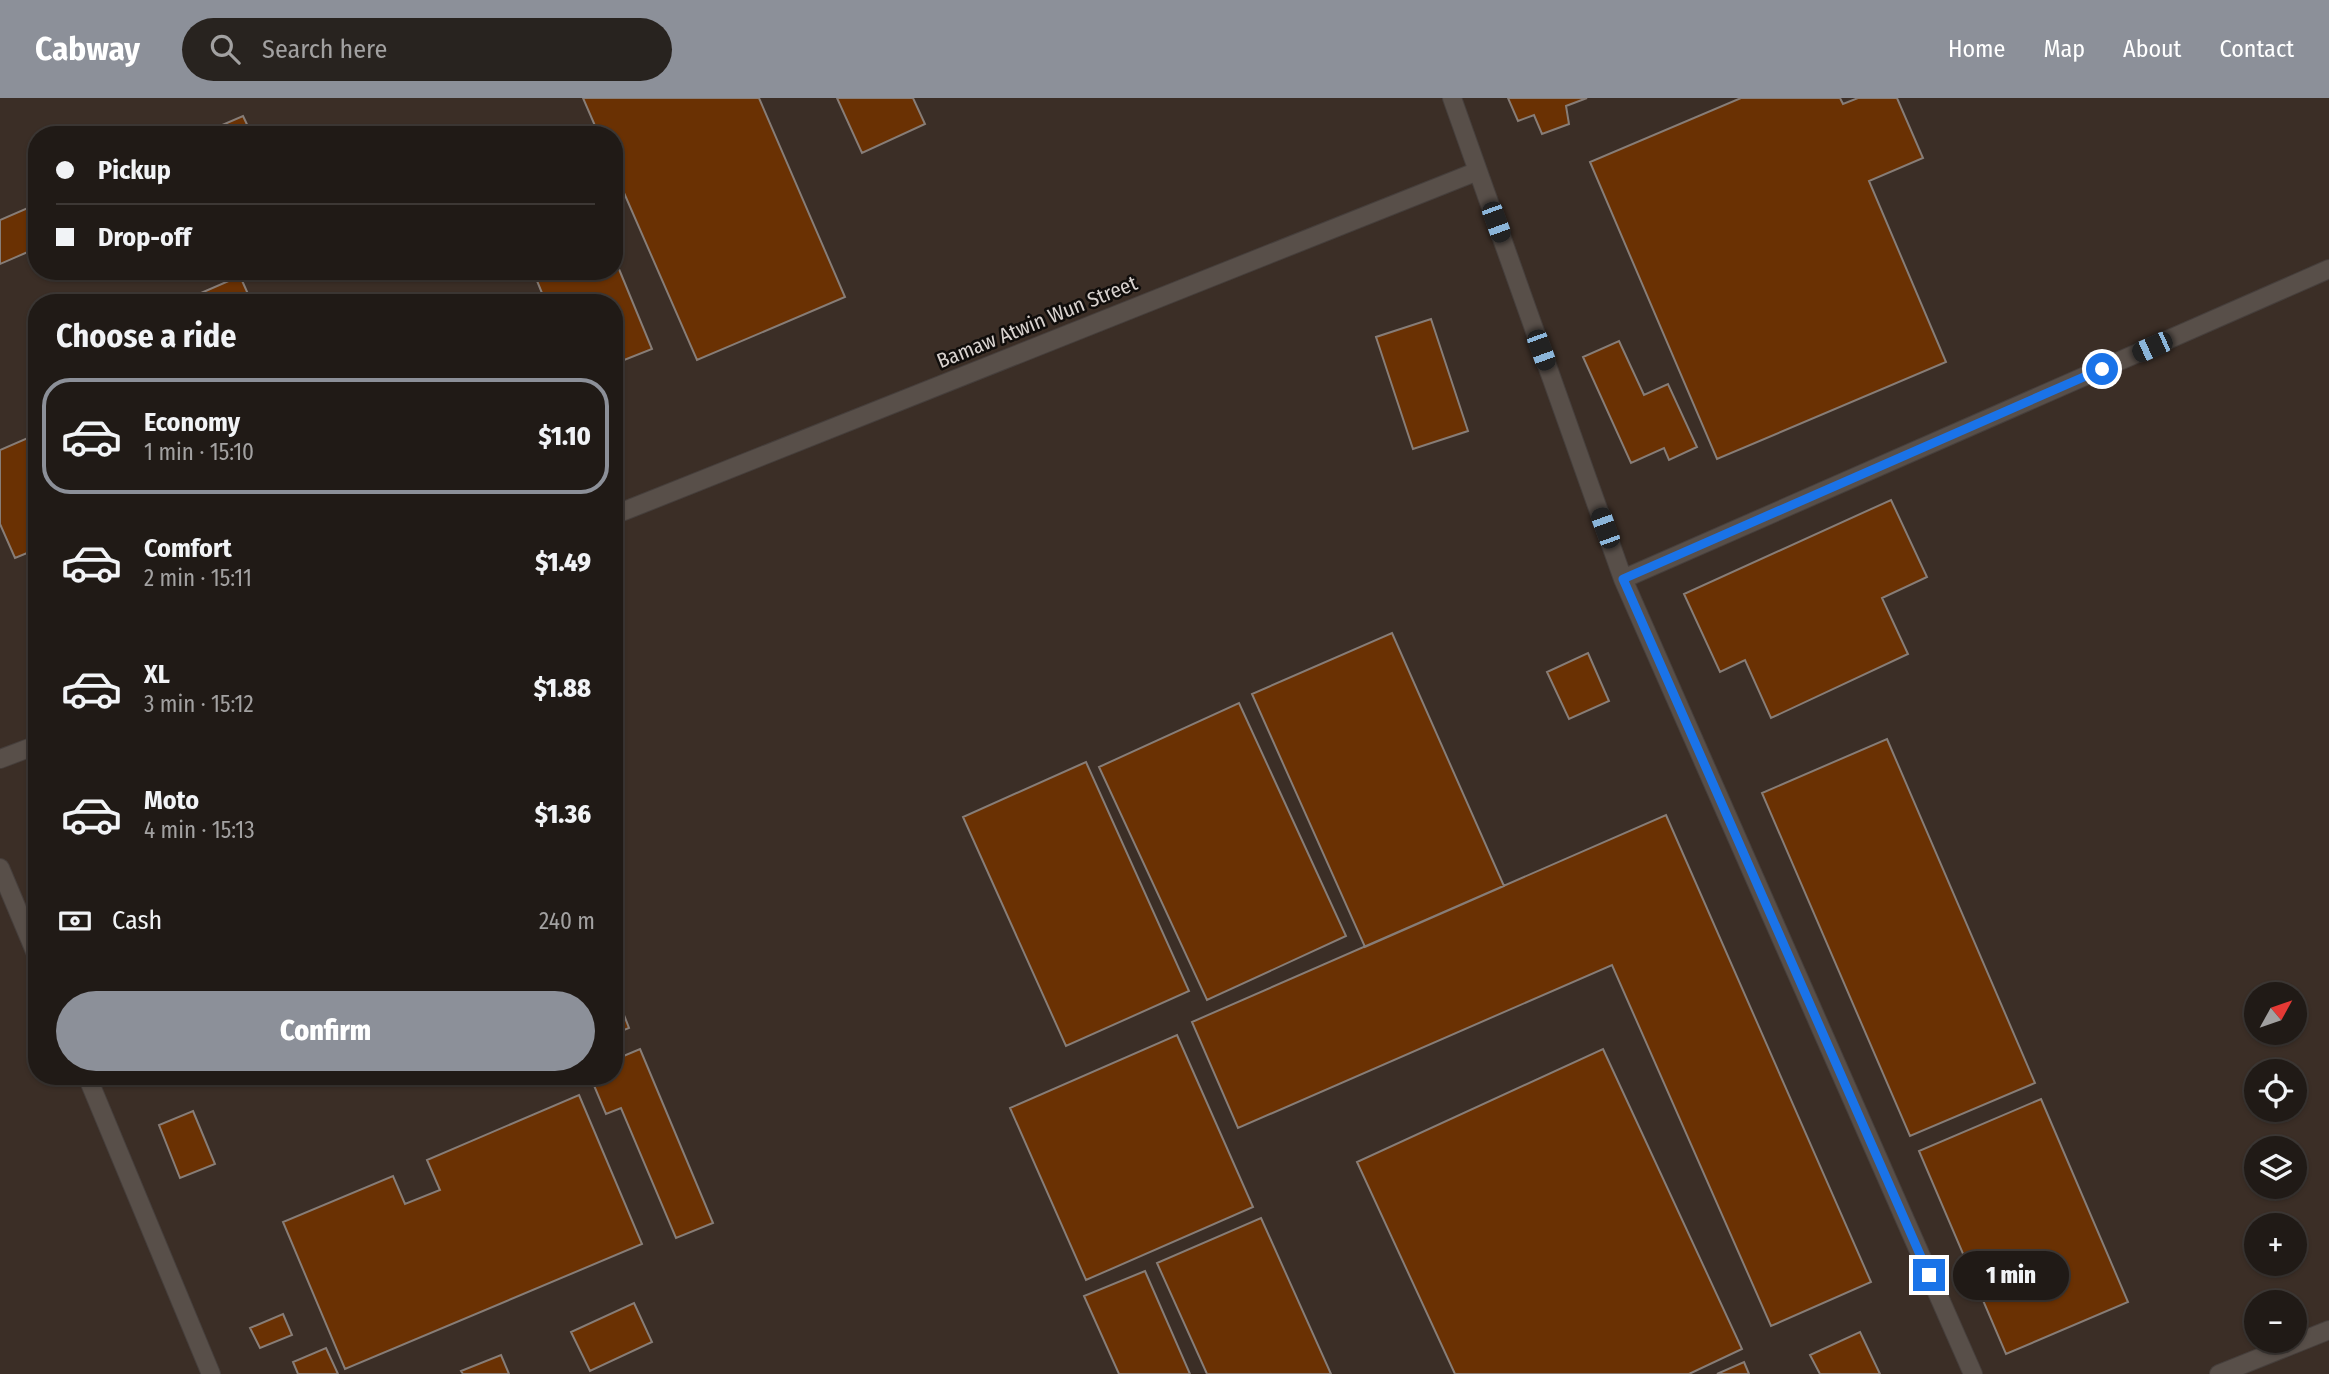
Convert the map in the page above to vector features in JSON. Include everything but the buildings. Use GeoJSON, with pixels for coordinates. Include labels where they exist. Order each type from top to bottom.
{"type":"FeatureCollection","features":[{"type":"Feature","properties":{"kind":"street"},"geometry":{"type":"LineString","coordinates":[[1452,98],[1623,579],[1973,1374]]}},
{"type":"Feature","properties":{"kind":"street","name":"Bamaw Atwin Wun Street"},"geometry":{"type":"LineString","coordinates":[[623,511],[1478,171]]}},
{"type":"Feature","properties":{"kind":"street"},"geometry":{"type":"LineString","coordinates":[[1623,579],[2329,269]]}},
{"type":"Feature","properties":{"kind":"street"},"geometry":{"type":"LineString","coordinates":[[0,760],[28,749]]}},
{"type":"Feature","properties":{"kind":"street"},"geometry":{"type":"LineString","coordinates":[[0,868],[28,935]]}},
{"type":"Feature","properties":{"kind":"street"},"geometry":{"type":"LineString","coordinates":[[91,1085],[211,1374]]}},
{"type":"Feature","properties":{"kind":"street"},"geometry":{"type":"LineString","coordinates":[[2219,1374],[2329,1330]]}},
{"type":"Feature","properties":{"kind":"shaded area"},"geometry":{"type":"Polygon","coordinates":[[[0,98],[2329,98],[2329,1374],[0,1374],[0,98]]]}},
{"type":"Feature","properties":{"kind":"route"},"geometry":{"type":"LineString","coordinates":[[1929,1275],[1623,579],[2102,369]]}}]}
